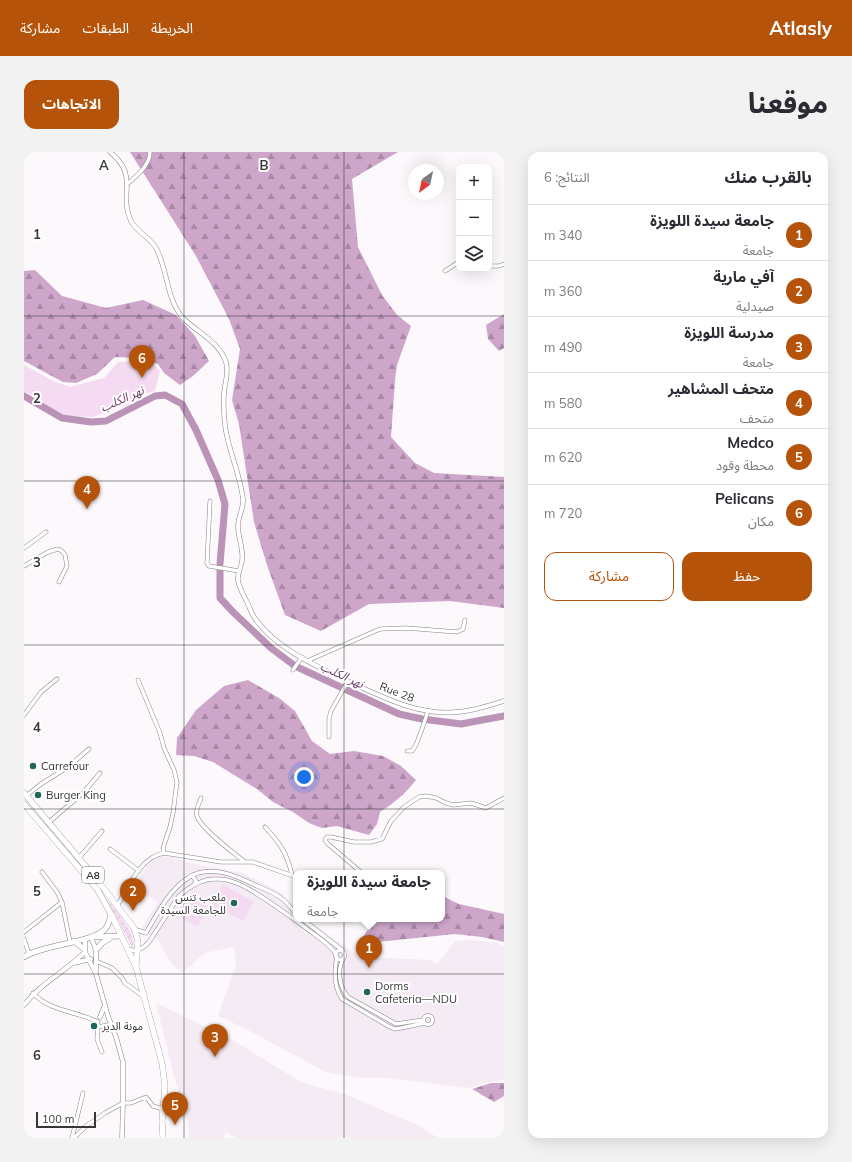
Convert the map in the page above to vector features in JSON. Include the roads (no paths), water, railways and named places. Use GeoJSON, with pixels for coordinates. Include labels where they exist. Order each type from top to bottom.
{"type":"FeatureCollection","features":[{"type":"Feature","properties":{"kind":"highway","name":"A8"},"geometry":{"type":"LineString","coordinates":[[25,794],[134,928],[137,936],[136,967]]}},
{"type":"Feature","properties":{"kind":"highway","name":"A8"},"geometry":{"type":"LineString","coordinates":[[24,804],[97,889],[111,914],[136,967],[162,1063],[165,1086],[162,1121],[163,1138]]}},
{"type":"Feature","properties":{"kind":"main road"},"geometry":{"type":"LineString","coordinates":[[24,957],[46,948],[91,937],[104,930],[111,914]]}},
{"type":"Feature","properties":{"kind":"main road"},"geometry":{"type":"LineString","coordinates":[[96,950],[102,943],[113,936]]}},
{"type":"Feature","properties":{"kind":"main road"},"geometry":{"type":"LineString","coordinates":[[91,937],[121,936]]}},
{"type":"Feature","properties":{"kind":"main road"},"geometry":{"type":"LineString","coordinates":[[72,942],[85,950]]}},
{"type":"Feature","properties":{"kind":"street","name":"Rue 28"},"geometry":{"type":"LineString","coordinates":[[110,152],[125,168],[128,215],[132,224],[157,249],[173,301],[182,317],[213,343],[220,351],[225,361],[228,374],[224,393],[225,427],[243,498],[238,526],[243,559],[238,578],[240,587],[256,619],[277,641],[301,658],[393,701],[427,713],[464,711],[504,701]]}},
{"type":"Feature","properties":{"kind":"street"},"geometry":{"type":"LineString","coordinates":[[127,184],[144,167],[150,152]]}},
{"type":"Feature","properties":{"kind":"street"},"geometry":{"type":"LineString","coordinates":[[445,271],[456,264]]}},
{"type":"Feature","properties":{"kind":"street"},"geometry":{"type":"LineString","coordinates":[[492,266],[504,264]]}},
{"type":"Feature","properties":{"kind":"street"},"geometry":{"type":"LineString","coordinates":[[210,501],[207,564],[209,566],[239,571]]}},
{"type":"Feature","properties":{"kind":"street"},"geometry":{"type":"LineString","coordinates":[[24,548],[46,532]]}},
{"type":"Feature","properties":{"kind":"street"},"geometry":{"type":"LineString","coordinates":[[24,566],[48,552],[58,549],[62,550],[65,555],[67,566],[59,582]]}},
{"type":"Feature","properties":{"kind":"street"},"geometry":{"type":"LineString","coordinates":[[307,661],[380,629],[406,628],[457,632],[463,629],[465,620]]}},
{"type":"Feature","properties":{"kind":"street"},"geometry":{"type":"LineString","coordinates":[[293,670],[301,658]]}},
{"type":"Feature","properties":{"kind":"street"},"geometry":{"type":"LineString","coordinates":[[24,714],[41,692],[57,679]]}},
{"type":"Feature","properties":{"kind":"street"},"geometry":{"type":"LineString","coordinates":[[138,680],[160,733],[177,782],[170,827],[163,848],[164,854]]}},
{"type":"Feature","properties":{"kind":"street"},"geometry":{"type":"LineString","coordinates":[[329,737],[329,719],[331,711],[348,681]]}},
{"type":"Feature","properties":{"kind":"street"},"geometry":{"type":"LineString","coordinates":[[407,751],[412,751],[414,748],[427,713]]}},
{"type":"Feature","properties":{"kind":"street"},"geometry":{"type":"LineString","coordinates":[[25,794],[68,767],[89,750]]}},
{"type":"Feature","properties":{"kind":"street"},"geometry":{"type":"LineString","coordinates":[[48,823],[84,792],[100,773]]}},
{"type":"Feature","properties":{"kind":"street"},"geometry":{"type":"LineString","coordinates":[[358,870],[328,844],[325,840],[327,837],[331,836],[345,841],[364,842],[382,839],[391,821],[404,807],[419,797],[426,796],[436,798],[453,805],[471,802],[486,808],[504,798]]}},
{"type":"Feature","properties":{"kind":"street"},"geometry":{"type":"LineString","coordinates":[[200,798],[196,812],[199,821],[245,862]]}},
{"type":"Feature","properties":{"kind":"street"},"geometry":{"type":"LineString","coordinates":[[265,827],[280,844],[293,873]]}},
{"type":"Feature","properties":{"kind":"street"},"geometry":{"type":"LineString","coordinates":[[78,859],[102,832]]}},
{"type":"Feature","properties":{"kind":"street"},"geometry":{"type":"LineString","coordinates":[[110,849],[139,871]]}},
{"type":"Feature","properties":{"kind":"street"},"geometry":{"type":"LineString","coordinates":[[117,906],[144,864],[158,854],[221,862],[253,862],[293,876]]}},
{"type":"Feature","properties":{"kind":"street"},"geometry":{"type":"LineString","coordinates":[[146,933],[176,888],[192,875],[208,871],[236,876],[273,893],[282,899],[293,911]]}},
{"type":"Feature","properties":{"kind":"street"},"geometry":{"type":"LineString","coordinates":[[42,872],[57,892],[62,902],[72,942]]}},
{"type":"Feature","properties":{"kind":"street"},"geometry":{"type":"LineString","coordinates":[[192,875],[196,881],[194,885]]}},
{"type":"Feature","properties":{"kind":"street"},"geometry":{"type":"LineString","coordinates":[[127,949],[137,950],[144,947],[149,942],[179,896],[194,885],[208,880],[218,879],[238,883],[293,918]]}},
{"type":"Feature","properties":{"kind":"street"},"geometry":{"type":"LineString","coordinates":[[24,932],[62,902]]}},
{"type":"Feature","properties":{"kind":"street"},"geometry":{"type":"LineString","coordinates":[[298,922],[333,949],[339,959],[343,959]]}},
{"type":"Feature","properties":{"kind":"street"},"geometry":{"type":"LineString","coordinates":[[306,922],[342,950],[345,954],[340,964],[339,971],[342,986],[348,997],[396,1024],[424,1021],[395,1029],[342,999],[339,995],[334,974],[336,956],[338,951],[342,950]]}},
{"type":"Feature","properties":{"kind":"street"},"geometry":{"type":"LineString","coordinates":[[134,928],[146,933],[149,942]]}},
{"type":"Feature","properties":{"kind":"street"},"geometry":{"type":"LineString","coordinates":[[91,937],[96,950],[96,974]]}},
{"type":"Feature","properties":{"kind":"street"},"geometry":{"type":"LineString","coordinates":[[24,939],[29,954]]}},
{"type":"Feature","properties":{"kind":"street"},"geometry":{"type":"LineString","coordinates":[[85,939],[85,950],[96,974],[123,1062],[124,1103],[122,1138]]}},
{"type":"Feature","properties":{"kind":"street"},"geometry":{"type":"LineString","coordinates":[[24,1005],[33,993],[74,963],[85,950]]}},
{"type":"Feature","properties":{"kind":"street"},"geometry":{"type":"LineString","coordinates":[[74,963],[96,959],[112,968],[126,984],[144,998]]}},
{"type":"Feature","properties":{"kind":"street"},"geometry":{"type":"LineString","coordinates":[[33,993],[45,1004],[58,1008],[99,1020],[108,1016]]}},
{"type":"Feature","properties":{"kind":"street"},"geometry":{"type":"LineString","coordinates":[[102,1052],[97,1035],[100,1026],[99,1020],[106,1005]]}},
{"type":"Feature","properties":{"kind":"street"},"geometry":{"type":"LineString","coordinates":[[100,1026],[108,1025],[113,1027]]}},
{"type":"Feature","properties":{"kind":"street"},"geometry":{"type":"LineString","coordinates":[[73,1138],[83,1093]]}},
{"type":"Feature","properties":{"kind":"street"},"geometry":{"type":"LineString","coordinates":[[73,1138],[86,1126],[105,1113],[124,1103],[131,1103],[146,1097],[153,1106],[163,1110]]}},
{"type":"Feature","properties":{"kind":"waterway","name":"نهر الكلب"},"geometry":{"type":"LineString","coordinates":[[24,396],[62,418],[91,422],[106,421],[155,396],[165,395],[182,404],[196,430],[218,480],[225,504],[220,564]]}},
{"type":"Feature","properties":{"kind":"waterway","name":"نهر الكلب"},"geometry":{"type":"LineString","coordinates":[[220,571],[220,598],[271,648],[295,666],[399,714],[422,719],[461,724],[504,716]]}},
{"type":"Feature","properties":{"kind":"place","name":"Pelicans"},"geometry":{"type":"Point","coordinates":[142,378]}},
{"type":"Feature","properties":{"kind":"place","name":"متحف المشاهير"},"geometry":{"type":"Point","coordinates":[87,509]}},
{"type":"Feature","properties":{"kind":"place","name":"Carrefour"},"geometry":{"type":"Point","coordinates":[33,766]}},
{"type":"Feature","properties":{"kind":"place","name":"Burger King"},"geometry":{"type":"Point","coordinates":[38,795]}},
{"type":"Feature","properties":{"kind":"place","name":"ملعب تنس للجامعة السيدة"},"geometry":{"type":"Point","coordinates":[234,903]}},
{"type":"Feature","properties":{"kind":"place","name":"آفي مارية"},"geometry":{"type":"Point","coordinates":[133,911]}},
{"type":"Feature","properties":{"kind":"place","name":"جامعة سيدة اللويزة"},"geometry":{"type":"Point","coordinates":[369,968]}},
{"type":"Feature","properties":{"kind":"place","name":"Dorms Cafeteria—NDU"},"geometry":{"type":"Point","coordinates":[367,992]}},
{"type":"Feature","properties":{"kind":"place","name":"مونة الدير"},"geometry":{"type":"Point","coordinates":[94,1026]}},
{"type":"Feature","properties":{"kind":"place","name":"مدرسة اللويزة"},"geometry":{"type":"Point","coordinates":[215,1057]}},
{"type":"Feature","properties":{"kind":"place","name":"Medco"},"geometry":{"type":"Point","coordinates":[175,1125]}}]}
